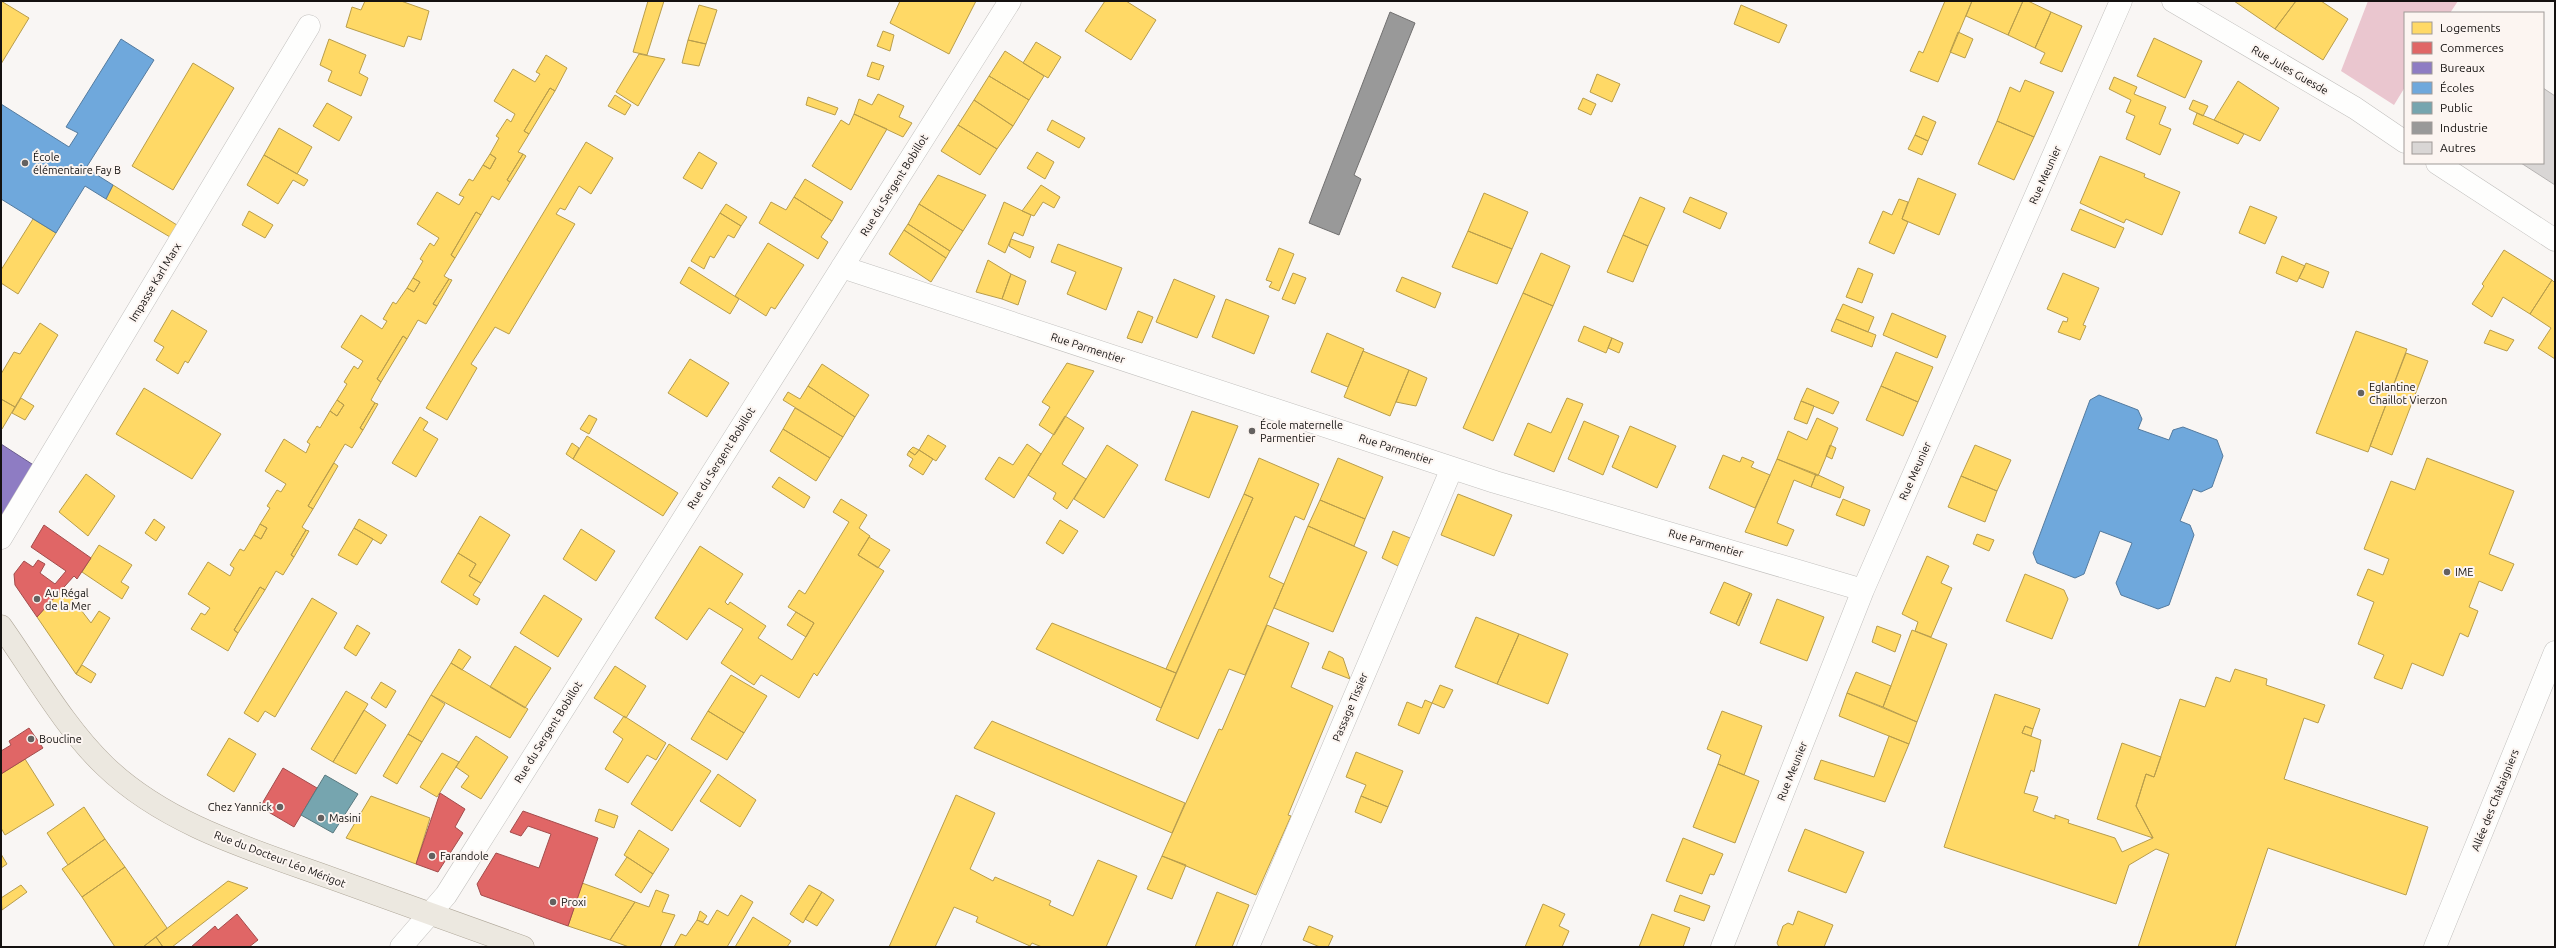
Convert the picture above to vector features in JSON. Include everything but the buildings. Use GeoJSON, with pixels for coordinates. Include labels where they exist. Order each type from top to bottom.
{"type":"FeatureCollection","features":[{"type":"Feature","properties":{"kind":"main road","name":"Rue du Docteur Léo Mérigot"},"geometry":{"type":"LineString","coordinates":[[1,626],[84,743],[105,766],[132,789],[164,810],[237,844],[523,947]]}},
{"type":"Feature","properties":{"kind":"street","name":"Rue du Sergent Bobillot"},"geometry":{"type":"LineString","coordinates":[[401,947],[446,895],[1010,1]]}},
{"type":"Feature","properties":{"kind":"street","name":"Rue Meunier"},"geometry":{"type":"LineString","coordinates":[[1722,947],[1863,590],[2121,1]]}},
{"type":"Feature","properties":{"kind":"street","name":"Rue Jules Guesde"},"geometry":{"type":"LineString","coordinates":[[2173,1],[2355,108],[2404,141]]}},
{"type":"Feature","properties":{"kind":"street","name":"Impasse Karl Marx"},"geometry":{"type":"LineString","coordinates":[[1,538],[309,26]]}},
{"type":"Feature","properties":{"kind":"street"},"geometry":{"type":"LineString","coordinates":[[2439,164],[2555,240]]}},
{"type":"Feature","properties":{"kind":"street","name":"Rue Parmentier"},"geometry":{"type":"LineString","coordinates":[[842,267],[1452,468],[1863,590]]}},
{"type":"Feature","properties":{"kind":"street","name":"Passage Tissier"},"geometry":{"type":"LineString","coordinates":[[1248,947],[1452,468]]}},
{"type":"Feature","properties":{"kind":"street","name":"Allée des Châtaigniers"},"geometry":{"type":"LineString","coordinates":[[2435,947],[2555,652]]}},
{"type":"Feature","properties":{"kind":"shaded area"},"geometry":{"type":"Polygon","coordinates":[[[2368,1],[2458,1],[2451,12],[2404,12],[2404,89],[2394,105],[2341,71],[2368,1]]]}},
{"type":"Feature","properties":{"kind":"place","name":"École élémentaire Fay B"},"geometry":{"type":"Point","coordinates":[25,163]}},
{"type":"Feature","properties":{"kind":"place","name":"Eglantine Chaillot Vierzon"},"geometry":{"type":"Point","coordinates":[2361,393]}},
{"type":"Feature","properties":{"kind":"place","name":"École maternelle Parmentier"},"geometry":{"type":"Point","coordinates":[1252,431]}},
{"type":"Feature","properties":{"kind":"place","name":"IME"},"geometry":{"type":"Point","coordinates":[2447,572]}},
{"type":"Feature","properties":{"kind":"place","name":"Au Régal de la Mer"},"geometry":{"type":"Point","coordinates":[37,599]}},
{"type":"Feature","properties":{"kind":"place","name":"Boucline"},"geometry":{"type":"Point","coordinates":[31,739]}},
{"type":"Feature","properties":{"kind":"place","name":"Chez Yannick"},"geometry":{"type":"Point","coordinates":[280,807]}},
{"type":"Feature","properties":{"kind":"place","name":"Masini"},"geometry":{"type":"Point","coordinates":[321,818]}},
{"type":"Feature","properties":{"kind":"place","name":"Farandole"},"geometry":{"type":"Point","coordinates":[432,856]}},
{"type":"Feature","properties":{"kind":"place","name":"Proxi"},"geometry":{"type":"Point","coordinates":[553,902]}}]}
